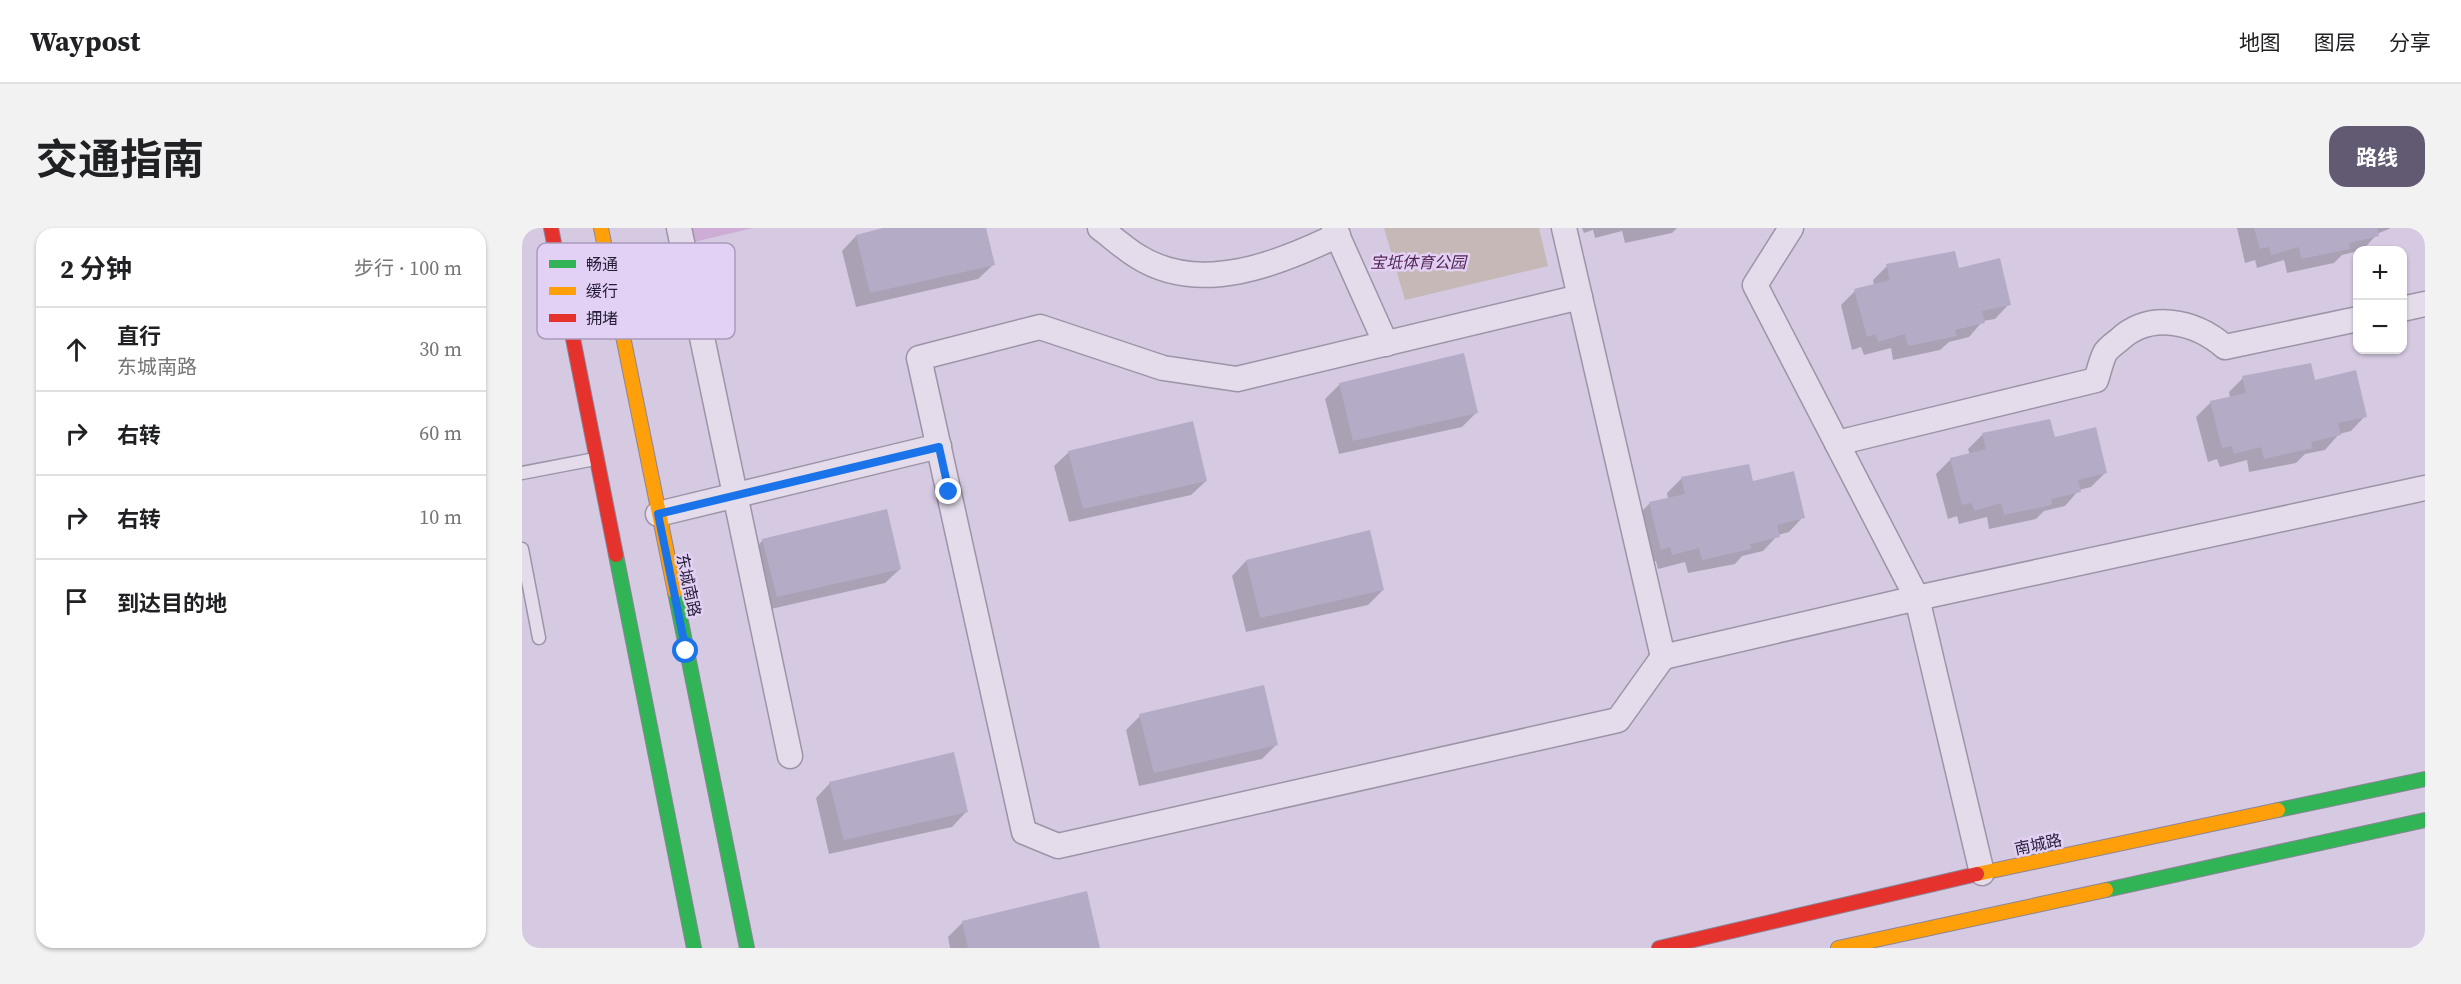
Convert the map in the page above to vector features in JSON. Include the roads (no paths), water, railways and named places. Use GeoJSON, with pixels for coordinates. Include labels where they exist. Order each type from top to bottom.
{"type":"FeatureCollection","features":[{"type":"Feature","properties":{"kind":"main road"},"geometry":{"type":"LineString","coordinates":[[551,228],[554,243]]}},
{"type":"Feature","properties":{"kind":"main road","name":"东城南路"},"geometry":{"type":"LineString","coordinates":[[601,228],[604,243]]}},
{"type":"Feature","properties":{"kind":"main road"},"geometry":{"type":"LineString","coordinates":[[573,339],[694,948]]}},
{"type":"Feature","properties":{"kind":"main road","name":"东城南路"},"geometry":{"type":"LineString","coordinates":[[623,339],[747,948]]}},
{"type":"Feature","properties":{"kind":"main road","name":"南城路"},"geometry":{"type":"LineString","coordinates":[[1659,948],[1875,896],[2425,779]]}},
{"type":"Feature","properties":{"kind":"main road"},"geometry":{"type":"LineString","coordinates":[[1838,948],[2425,820]]}},
{"type":"Feature","properties":{"kind":"street"},"geometry":{"type":"LineString","coordinates":[[679,228],[682,243]]}},
{"type":"Feature","properties":{"kind":"street"},"geometry":{"type":"LineString","coordinates":[[1100,228],[1138,257],[1181,273],[1229,274],[1291,257],[1336,231],[1386,344]]}},
{"type":"Feature","properties":{"kind":"street"},"geometry":{"type":"LineString","coordinates":[[1564,228],[1663,657]]}},
{"type":"Feature","properties":{"kind":"street"},"geometry":{"type":"LineString","coordinates":[[1791,228],[1755,285],[1917,597],[1982,873]]}},
{"type":"Feature","properties":{"kind":"street"},"geometry":{"type":"LineString","coordinates":[[1580,297],[1237,379],[1163,368],[1040,327],[919,358],[1024,832],[1058,846],[1618,720],[1663,657],[1917,597],[2425,488]]}},
{"type":"Feature","properties":{"kind":"street"},"geometry":{"type":"LineString","coordinates":[[2407,308],[2425,304]]}},
{"type":"Feature","properties":{"kind":"street"},"geometry":{"type":"LineString","coordinates":[[1837,444],[2096,380],[2106,351],[2129,330],[2158,320],[2182,325],[2216,339],[2225,347],[2353,320]]}},
{"type":"Feature","properties":{"kind":"street"},"geometry":{"type":"LineString","coordinates":[[703,339],[790,756]]}},
{"type":"Feature","properties":{"kind":"street"},"geometry":{"type":"LineString","coordinates":[[658,514],[939,447]]}},
{"type":"Feature","properties":{"kind":"lane"},"geometry":{"type":"LineString","coordinates":[[522,473],[597,459]]}},
{"type":"Feature","properties":{"kind":"lane"},"geometry":{"type":"LineString","coordinates":[[522,549],[539,638]]}},
{"type":"Feature","properties":{"kind":"park label","name":"宝坻体育公园"},"geometry":{"type":"Point","coordinates":[1418,262]}}]}
